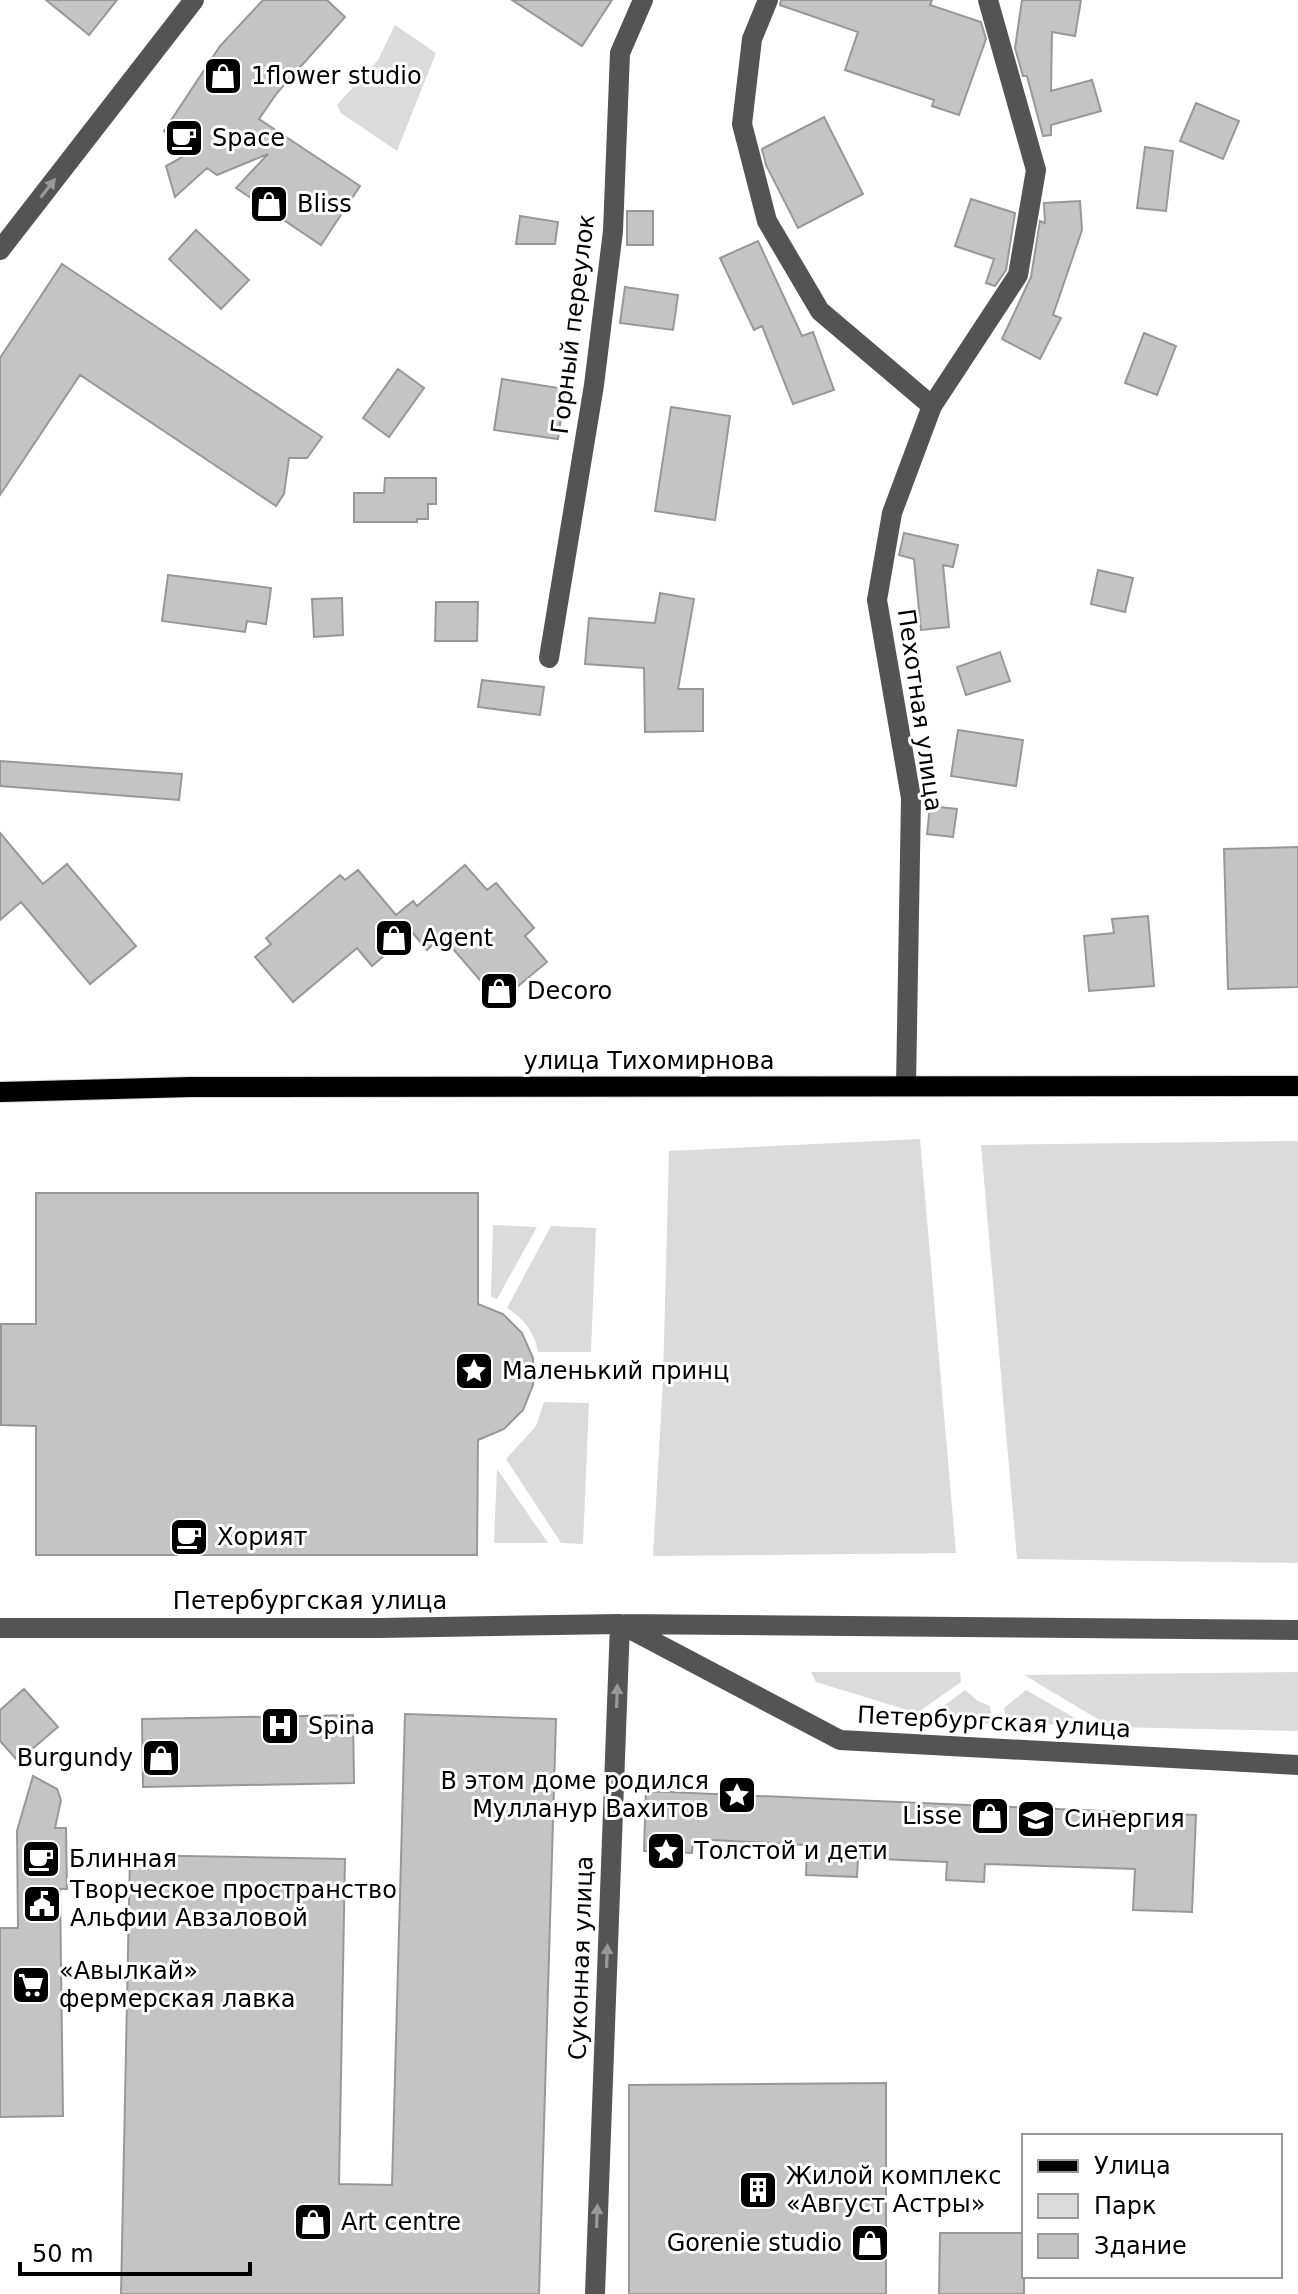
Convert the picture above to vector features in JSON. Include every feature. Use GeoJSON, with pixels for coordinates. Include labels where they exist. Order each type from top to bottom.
{"type":"FeatureCollection","features":[{"type":"Feature","properties":{"kind":"main road","name":"улица Тихомирнова"},"geometry":{"type":"LineString","coordinates":[[0,1092],[191,1087],[1298,1086]]}},
{"type":"Feature","properties":{"kind":"street"},"geometry":{"type":"LineString","coordinates":[[0,250],[194,0]]}},
{"type":"Feature","properties":{"kind":"street","name":"Горный переулок"},"geometry":{"type":"LineString","coordinates":[[549,658],[594,385],[613,231],[620,53],[643,0]]}},
{"type":"Feature","properties":{"kind":"street"},"geometry":{"type":"LineString","coordinates":[[768,0],[752,39],[742,124],[767,221],[820,311],[932,406]]}},
{"type":"Feature","properties":{"kind":"street","name":"Пехотная улица"},"geometry":{"type":"LineString","coordinates":[[906,1086],[911,798],[877,600],[892,513],[932,406],[1018,275],[1036,170],[988,0]]}},
{"type":"Feature","properties":{"kind":"street","name":"Петербургская улица"},"geometry":{"type":"LineString","coordinates":[[620,1624],[840,1740],[1298,1765]]}},
{"type":"Feature","properties":{"kind":"street","name":"Петербургская улица"},"geometry":{"type":"LineString","coordinates":[[0,1628],[380,1628],[620,1624],[1298,1630]]}},
{"type":"Feature","properties":{"kind":"street","name":"Суконная улица"},"geometry":{"type":"LineString","coordinates":[[595,2294],[620,1624]]}},
{"type":"Feature","properties":{"kind":"green space"},"geometry":{"type":"Polygon","coordinates":[[[395,25],[436,53],[397,151],[341,113],[337,105],[378,60],[395,25]]]}},
{"type":"Feature","properties":{"kind":"green space"},"geometry":{"type":"Polygon","coordinates":[[[920,1139],[956,1553],[653,1556],[663,1379],[669,1151],[920,1139]]]}},
{"type":"Feature","properties":{"kind":"green space"},"geometry":{"type":"Polygon","coordinates":[[[1298,1141],[1298,1563],[1017,1559],[981,1145],[1298,1141]]]}},
{"type":"Feature","properties":{"kind":"green space"},"geometry":{"type":"Polygon","coordinates":[[[493,1225],[537,1227],[497,1299],[491,1297],[493,1225]]]}},
{"type":"Feature","properties":{"kind":"green space"},"geometry":{"type":"Polygon","coordinates":[[[551,1226],[596,1228],[591,1352],[538,1352],[528,1327],[507,1308],[551,1226]]]}},
{"type":"Feature","properties":{"kind":"green space"},"geometry":{"type":"Polygon","coordinates":[[[544,1402],[589,1403],[583,1544],[561,1543],[506,1459],[536,1426],[544,1402]]]}},
{"type":"Feature","properties":{"kind":"green space"},"geometry":{"type":"Polygon","coordinates":[[[497,1469],[548,1543],[494,1543],[497,1469]]]}},
{"type":"Feature","properties":{"kind":"green space"},"geometry":{"type":"Polygon","coordinates":[[[811,1672],[960,1672],[961,1682],[917,1713],[816,1682],[811,1672]]]}},
{"type":"Feature","properties":{"kind":"green space"},"geometry":{"type":"Polygon","coordinates":[[[1298,1672],[1298,1731],[1111,1727],[1024,1675],[1298,1672]]]}},
{"type":"Feature","properties":{"kind":"green space"},"geometry":{"type":"Polygon","coordinates":[[[965,1690],[990,1706],[993,1724],[928,1718],[965,1690]]]}},
{"type":"Feature","properties":{"kind":"green space"},"geometry":{"type":"Polygon","coordinates":[[[1026,1690],[1080,1721],[1080,1726],[1007,1722],[1004,1708],[1026,1690]]]}},
{"type":"Feature","properties":{"kind":"building"},"geometry":{"type":"Polygon","coordinates":[[[46,0],[117,0],[89,35],[46,0]]]}},
{"type":"Feature","properties":{"kind":"building"},"geometry":{"type":"Polygon","coordinates":[[[263,0],[327,0],[345,17],[277,93],[259,119],[360,186],[321,245],[236,188],[268,154],[217,175],[207,168],[175,197],[166,166],[186,155],[164,131],[220,46],[263,0]]]}},
{"type":"Feature","properties":{"kind":"building"},"geometry":{"type":"Polygon","coordinates":[[[512,0],[612,0],[582,46],[512,0]]]}},
{"type":"Feature","properties":{"kind":"building"},"geometry":{"type":"Polygon","coordinates":[[[781,0],[932,0],[930,5],[981,22],[986,39],[959,115],[932,106],[934,100],[845,70],[858,32],[780,5],[781,0]]]}},
{"type":"Feature","properties":{"kind":"building"},"geometry":{"type":"Polygon","coordinates":[[[1022,0],[1081,0],[1075,36],[1052,32],[1051,91],[1092,80],[1101,111],[1051,125],[1051,135],[1043,136],[1027,76],[1023,76],[1015,48],[1022,0]]]}},
{"type":"Feature","properties":{"kind":"building"},"geometry":{"type":"Polygon","coordinates":[[[1196,103],[1239,121],[1223,159],[1180,141],[1196,103]]]}},
{"type":"Feature","properties":{"kind":"building"},"geometry":{"type":"Polygon","coordinates":[[[824,117],[863,194],[798,228],[766,165],[762,149],[824,117]]]}},
{"type":"Feature","properties":{"kind":"building"},"geometry":{"type":"Polygon","coordinates":[[[1145,147],[1173,151],[1166,211],[1137,208],[1145,147]]]}},
{"type":"Feature","properties":{"kind":"building"},"geometry":{"type":"Polygon","coordinates":[[[971,199],[1015,213],[1006,270],[995,286],[986,283],[994,259],[955,246],[971,199]]]}},
{"type":"Feature","properties":{"kind":"building"},"geometry":{"type":"Polygon","coordinates":[[[1080,201],[1082,230],[1053,315],[1061,318],[1040,359],[1002,339],[1031,277],[1040,221],[1045,223],[1044,203],[1080,201]]]}},
{"type":"Feature","properties":{"kind":"building"},"geometry":{"type":"Polygon","coordinates":[[[627,211],[653,211],[653,245],[627,245],[627,211]]]}},
{"type":"Feature","properties":{"kind":"building"},"geometry":{"type":"Polygon","coordinates":[[[520,216],[558,222],[555,244],[516,244],[520,216]]]}},
{"type":"Feature","properties":{"kind":"building"},"geometry":{"type":"Polygon","coordinates":[[[196,230],[249,280],[221,309],[169,259],[196,230]]]}},
{"type":"Feature","properties":{"kind":"building"},"geometry":{"type":"Polygon","coordinates":[[[758,241],[802,336],[813,332],[834,390],[793,404],[762,326],[754,330],[720,258],[758,241]]]}},
{"type":"Feature","properties":{"kind":"building"},"geometry":{"type":"Polygon","coordinates":[[[62,264],[322,437],[307,458],[289,458],[284,494],[276,506],[80,375],[0,495],[0,358],[62,264]]]}},
{"type":"Feature","properties":{"kind":"building"},"geometry":{"type":"Polygon","coordinates":[[[625,287],[678,295],[673,330],[620,323],[625,287]]]}},
{"type":"Feature","properties":{"kind":"building"},"geometry":{"type":"Polygon","coordinates":[[[1144,333],[1176,346],[1157,395],[1125,383],[1144,333]]]}},
{"type":"Feature","properties":{"kind":"building"},"geometry":{"type":"Polygon","coordinates":[[[398,369],[424,388],[389,437],[363,418],[398,369]]]}},
{"type":"Feature","properties":{"kind":"building"},"geometry":{"type":"Polygon","coordinates":[[[502,379],[565,389],[558,439],[494,430],[502,379]]]}},
{"type":"Feature","properties":{"kind":"building"},"geometry":{"type":"Polygon","coordinates":[[[671,407],[730,416],[715,520],[655,511],[671,407]]]}},
{"type":"Feature","properties":{"kind":"building"},"geometry":{"type":"Polygon","coordinates":[[[385,478],[436,478],[436,504],[428,504],[428,519],[417,519],[417,522],[354,522],[354,493],[384,493],[385,478]]]}},
{"type":"Feature","properties":{"kind":"building"},"geometry":{"type":"Polygon","coordinates":[[[904,533],[958,545],[953,567],[943,565],[949,627],[921,630],[914,559],[899,555],[904,533]]]}},
{"type":"Feature","properties":{"kind":"building"},"geometry":{"type":"Polygon","coordinates":[[[1098,570],[1133,578],[1125,612],[1091,604],[1098,570]]]}},
{"type":"Feature","properties":{"kind":"building"},"geometry":{"type":"Polygon","coordinates":[[[168,575],[271,588],[266,624],[247,621],[245,632],[162,621],[168,575]]]}},
{"type":"Feature","properties":{"kind":"building"},"geometry":{"type":"Polygon","coordinates":[[[660,593],[694,599],[678,689],[703,689],[703,731],[645,732],[644,668],[585,664],[589,618],[655,623],[660,593]]]}},
{"type":"Feature","properties":{"kind":"building"},"geometry":{"type":"Polygon","coordinates":[[[342,598],[343,635],[314,637],[312,599],[342,598]]]}},
{"type":"Feature","properties":{"kind":"building"},"geometry":{"type":"Polygon","coordinates":[[[436,602],[478,602],[477,641],[435,641],[436,602]]]}},
{"type":"Feature","properties":{"kind":"building"},"geometry":{"type":"Polygon","coordinates":[[[1000,652],[1010,681],[966,695],[957,667],[1000,652]]]}},
{"type":"Feature","properties":{"kind":"building"},"geometry":{"type":"Polygon","coordinates":[[[482,680],[544,687],[540,715],[478,707],[482,680]]]}},
{"type":"Feature","properties":{"kind":"building"},"geometry":{"type":"Polygon","coordinates":[[[958,730],[1023,740],[1016,786],[951,776],[958,730]]]}},
{"type":"Feature","properties":{"kind":"building"},"geometry":{"type":"Polygon","coordinates":[[[0,761],[182,774],[179,800],[0,786],[0,761]]]}},
{"type":"Feature","properties":{"kind":"building"},"geometry":{"type":"Polygon","coordinates":[[[930,806],[957,809],[953,837],[927,834],[930,806]]]}},
{"type":"Feature","properties":{"kind":"building"},"geometry":{"type":"Polygon","coordinates":[[[0,833],[43,884],[67,864],[136,946],[90,984],[21,902],[0,920],[0,833]]]}},
{"type":"Feature","properties":{"kind":"building"},"geometry":{"type":"Polygon","coordinates":[[[1298,847],[1298,987],[1228,989],[1224,849],[1298,847]]]}},
{"type":"Feature","properties":{"kind":"building"},"geometry":{"type":"Polygon","coordinates":[[[465,865],[487,890],[496,883],[534,928],[525,936],[547,962],[499,1002],[442,936],[427,950],[412,932],[372,966],[357,948],[293,1002],[255,957],[271,944],[266,938],[340,875],[345,880],[358,870],[396,915],[413,901],[417,906],[465,865]]]}},
{"type":"Feature","properties":{"kind":"building"},"geometry":{"type":"Polygon","coordinates":[[[1148,916],[1154,986],[1089,991],[1084,936],[1114,933],[1112,919],[1148,916]]]}},
{"type":"Feature","properties":{"kind":"building"},"geometry":{"type":"Polygon","coordinates":[[[36,1193],[478,1193],[478,1304],[503,1314],[522,1333],[533,1358],[533,1385],[523,1410],[504,1429],[478,1440],[477,1555],[36,1555],[36,1426],[1,1425],[1,1324],[36,1324],[36,1193]]]}},
{"type":"Feature","properties":{"kind":"building"},"geometry":{"type":"Polygon","coordinates":[[[24,1689],[58,1727],[18,1761],[0,1741],[0,1710],[24,1689]]]}},
{"type":"Feature","properties":{"kind":"building"},"geometry":{"type":"Polygon","coordinates":[[[405,1714],[556,1719],[539,2294],[121,2294],[130,1855],[345,1859],[339,2184],[392,2185],[405,1714]]]}},
{"type":"Feature","properties":{"kind":"building"},"geometry":{"type":"Polygon","coordinates":[[[353,1715],[354,1783],[143,1787],[142,1719],[353,1715]]]}},
{"type":"Feature","properties":{"kind":"building"},"geometry":{"type":"Polygon","coordinates":[[[33,1776],[57,1789],[61,1800],[55,1828],[66,1828],[67,1889],[60,1889],[63,2116],[0,2117],[0,1928],[18,1928],[17,1831],[33,1776]]]}},
{"type":"Feature","properties":{"kind":"building"},"geometry":{"type":"Polygon","coordinates":[[[646,1791],[1196,1815],[1192,1912],[1133,1910],[1135,1869],[985,1864],[984,1882],[946,1880],[947,1862],[858,1858],[857,1877],[806,1875],[807,1845],[693,1839],[692,1853],[644,1851],[646,1791]]]}},
{"type":"Feature","properties":{"kind":"building","name":"Жилой комплекс «Август Астры»"},"geometry":{"type":"Polygon","coordinates":[[[886,2083],[886,2294],[629,2294],[629,2085],[886,2083]]]}},
{"type":"Feature","properties":{"kind":"building"},"geometry":{"type":"Polygon","coordinates":[[[940,2233],[1022,2233],[1024,2294],[939,2294],[940,2233]]]}},
{"type":"Feature","properties":{"kind":"place","name":"1flower studio"},"geometry":{"type":"Point","coordinates":[223,76]}},
{"type":"Feature","properties":{"kind":"place","name":"Space"},"geometry":{"type":"Point","coordinates":[184,138]}},
{"type":"Feature","properties":{"kind":"place","name":"Bliss"},"geometry":{"type":"Point","coordinates":[269,204]}},
{"type":"Feature","properties":{"kind":"place","name":"Agent"},"geometry":{"type":"Point","coordinates":[394,938]}},
{"type":"Feature","properties":{"kind":"place","name":"Decoro"},"geometry":{"type":"Point","coordinates":[499,991]}},
{"type":"Feature","properties":{"kind":"place","name":"Маленький принц"},"geometry":{"type":"Point","coordinates":[474,1371]}},
{"type":"Feature","properties":{"kind":"place","name":"Хорият"},"geometry":{"type":"Point","coordinates":[189,1537]}},
{"type":"Feature","properties":{"kind":"place","name":"Spina"},"geometry":{"type":"Point","coordinates":[280,1726]}},
{"type":"Feature","properties":{"kind":"place","name":"Burgundy"},"geometry":{"type":"Point","coordinates":[161,1758]}},
{"type":"Feature","properties":{"kind":"place","name":"В этом доме родился Мулланур Вахитов"},"geometry":{"type":"Point","coordinates":[737,1795]}},
{"type":"Feature","properties":{"kind":"place","name":"Lisse"},"geometry":{"type":"Point","coordinates":[990,1816]}},
{"type":"Feature","properties":{"kind":"place","name":"Синергия"},"geometry":{"type":"Point","coordinates":[1036,1819]}},
{"type":"Feature","properties":{"kind":"place","name":"Толстой и дети"},"geometry":{"type":"Point","coordinates":[666,1851]}},
{"type":"Feature","properties":{"kind":"place","name":"Блинная"},"geometry":{"type":"Point","coordinates":[41,1859]}},
{"type":"Feature","properties":{"kind":"place","name":"Творческое пространство Альфии Авзаловой"},"geometry":{"type":"Point","coordinates":[42,1904]}},
{"type":"Feature","properties":{"kind":"place","name":"«Авылкай» фермерская лавка"},"geometry":{"type":"Point","coordinates":[31,1985]}},
{"type":"Feature","properties":{"kind":"place","name":"Жилой комплекс «Август Астры»"},"geometry":{"type":"Point","coordinates":[758,2190]}},
{"type":"Feature","properties":{"kind":"place","name":"Art centre"},"geometry":{"type":"Point","coordinates":[313,2222]}},
{"type":"Feature","properties":{"kind":"place","name":"Gorenie studio"},"geometry":{"type":"Point","coordinates":[870,2243]}}]}
